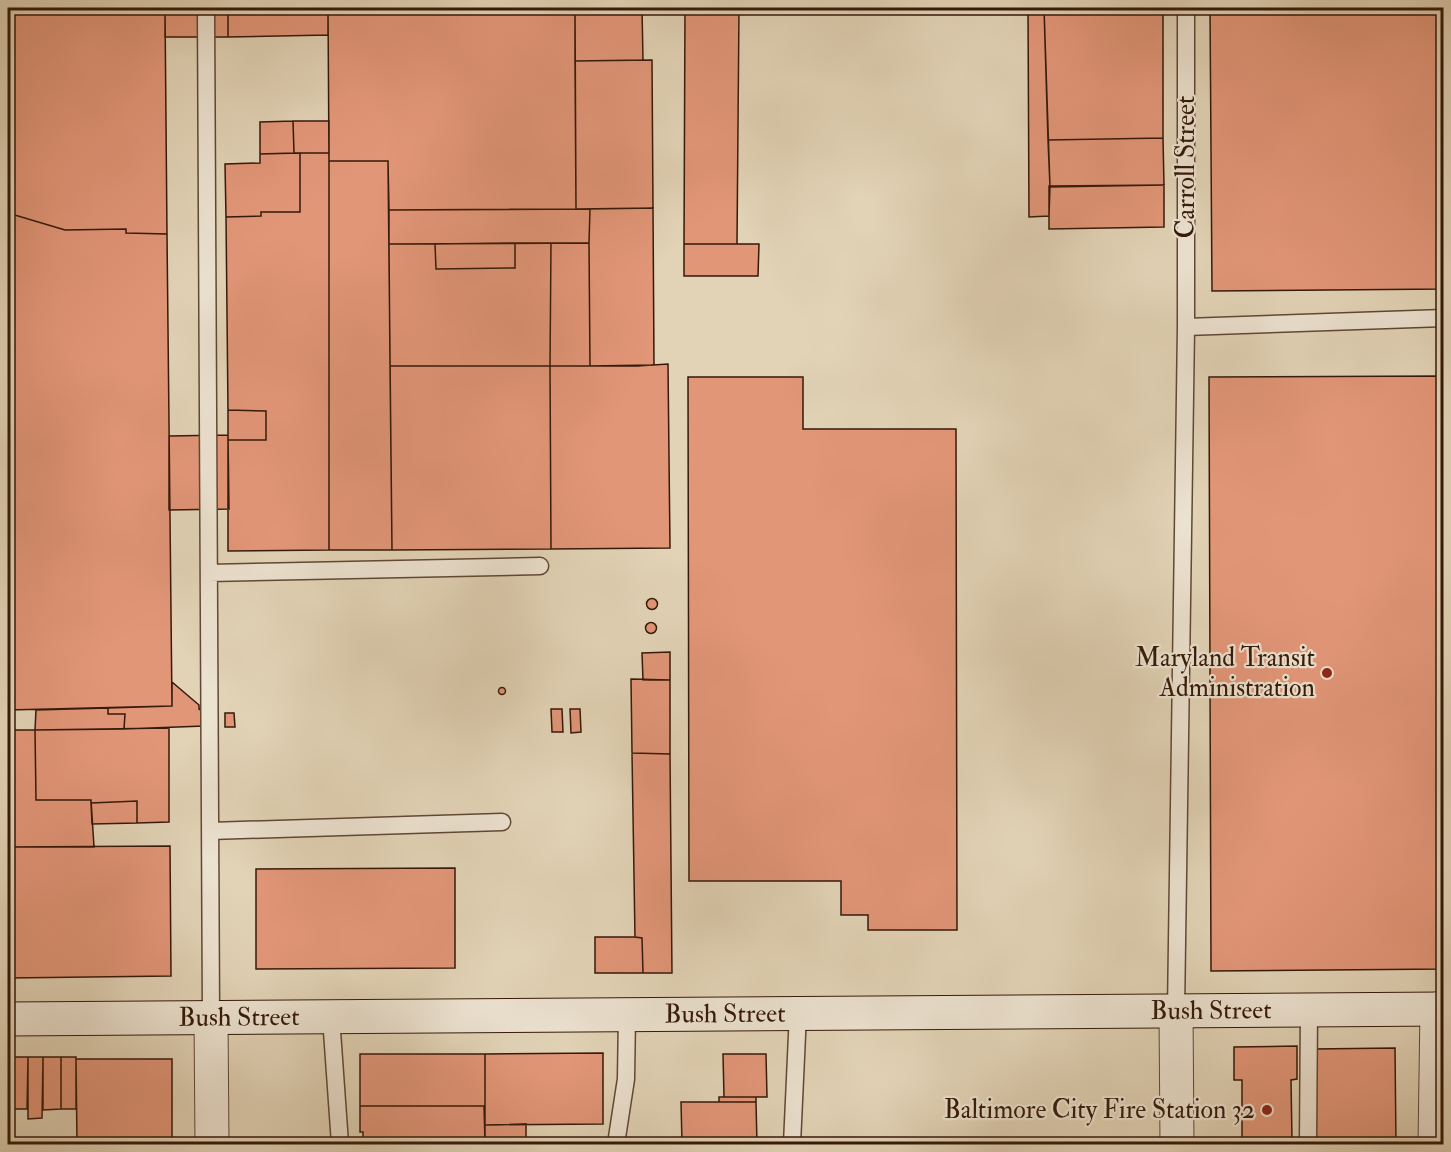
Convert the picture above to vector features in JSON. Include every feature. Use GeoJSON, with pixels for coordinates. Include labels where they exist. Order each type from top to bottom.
{"type":"FeatureCollection","features":[{"type":"Feature","properties":{"kind":"street","name":"Bush Street"},"geometry":{"type":"LineString","coordinates":[[8,1019],[1440,1009]]}},
{"type":"Feature","properties":{"kind":"street"},"geometry":{"type":"LineString","coordinates":[[1435,1144],[1440,1009]]}},
{"type":"Feature","properties":{"kind":"street"},"geometry":{"type":"LineString","coordinates":[[1176,1011],[1177,1144]]}},
{"type":"Feature","properties":{"kind":"street"},"geometry":{"type":"LineString","coordinates":[[211,1017],[212,1144]]}},
{"type":"Feature","properties":{"kind":"lane"},"geometry":{"type":"LineString","coordinates":[[206,8],[211,1017]]}},
{"type":"Feature","properties":{"kind":"lane","name":"Carroll Street"},"geometry":{"type":"LineString","coordinates":[[1176,1011],[1185,327],[1186,8]]}},
{"type":"Feature","properties":{"kind":"lane"},"geometry":{"type":"LineString","coordinates":[[1185,327],[1443,318]]}},
{"type":"Feature","properties":{"kind":"lane"},"geometry":{"type":"LineString","coordinates":[[209,573],[540,566]]}},
{"type":"Feature","properties":{"kind":"lane"},"geometry":{"type":"LineString","coordinates":[[210,831],[502,822]]}},
{"type":"Feature","properties":{"kind":"lane"},"geometry":{"type":"LineString","coordinates":[[1308,1144],[1309,1010]]}},
{"type":"Feature","properties":{"kind":"lane"},"geometry":{"type":"LineString","coordinates":[[792,1144],[798,1013]]}},
{"type":"Feature","properties":{"kind":"lane"},"geometry":{"type":"LineString","coordinates":[[616,1144],[626,1079],[627,1015]]}},
{"type":"Feature","properties":{"kind":"lane"},"geometry":{"type":"LineString","coordinates":[[331,1017],[340,1144]]}},
{"type":"Feature","properties":{"kind":"building"},"geometry":{"type":"Polygon","coordinates":[[[8,8],[165,8],[8,11],[8,8]]]}},
{"type":"Feature","properties":{"kind":"building"},"geometry":{"type":"Polygon","coordinates":[[[165,8],[228,8],[228,37],[165,37],[165,8]]]}},
{"type":"Feature","properties":{"kind":"building"},"geometry":{"type":"Polygon","coordinates":[[[165,8],[167,234],[126,233],[126,229],[65,230],[8,213],[8,11],[165,8]]]}},
{"type":"Feature","properties":{"kind":"building"},"geometry":{"type":"Polygon","coordinates":[[[228,8],[328,8],[328,35],[228,37],[228,8]]]}},
{"type":"Feature","properties":{"kind":"building"},"geometry":{"type":"Polygon","coordinates":[[[328,8],[575,8],[576,209],[389,210],[388,161],[329,161],[328,8]]]}},
{"type":"Feature","properties":{"kind":"building"},"geometry":{"type":"Polygon","coordinates":[[[575,8],[642,8],[643,60],[575,61],[575,8]]]}},
{"type":"Feature","properties":{"kind":"building"},"geometry":{"type":"Polygon","coordinates":[[[685,8],[739,8],[737,244],[684,244],[685,8]]]}},
{"type":"Feature","properties":{"kind":"building"},"geometry":{"type":"Polygon","coordinates":[[[1028,8],[1044,8],[1049,216],[1029,217],[1028,8]]]}},
{"type":"Feature","properties":{"kind":"building"},"geometry":{"type":"Polygon","coordinates":[[[1044,8],[1163,8],[1163,138],[1048,140],[1044,8]]]}},
{"type":"Feature","properties":{"kind":"building"},"geometry":{"type":"Polygon","coordinates":[[[1210,8],[1444,8],[1444,289],[1212,291],[1210,8]]]}},
{"type":"Feature","properties":{"kind":"building"},"geometry":{"type":"Polygon","coordinates":[[[652,60],[653,208],[576,209],[575,61],[652,60]]]}},
{"type":"Feature","properties":{"kind":"building"},"geometry":{"type":"Polygon","coordinates":[[[293,121],[294,153],[260,154],[260,122],[293,121]]]}},
{"type":"Feature","properties":{"kind":"building"},"geometry":{"type":"Polygon","coordinates":[[[293,121],[329,121],[329,153],[294,153],[293,121]]]}},
{"type":"Feature","properties":{"kind":"building"},"geometry":{"type":"Polygon","coordinates":[[[1163,138],[1164,185],[1050,187],[1048,140],[1163,138]]]}},
{"type":"Feature","properties":{"kind":"building"},"geometry":{"type":"Polygon","coordinates":[[[300,153],[300,212],[261,212],[261,216],[226,217],[225,164],[260,163],[260,154],[300,153]]]}},
{"type":"Feature","properties":{"kind":"building"},"geometry":{"type":"Polygon","coordinates":[[[300,153],[329,153],[329,550],[228,551],[228,440],[266,440],[266,411],[228,410],[226,217],[261,216],[261,212],[300,212],[300,153]]]}},
{"type":"Feature","properties":{"kind":"building"},"geometry":{"type":"Polygon","coordinates":[[[329,161],[388,161],[392,550],[329,550],[329,161]]]}},
{"type":"Feature","properties":{"kind":"building"},"geometry":{"type":"Polygon","coordinates":[[[1164,185],[1164,227],[1049,229],[1049,186],[1164,185]]]}},
{"type":"Feature","properties":{"kind":"building"},"geometry":{"type":"Polygon","coordinates":[[[653,208],[654,365],[590,366],[590,209],[653,208]]]}},
{"type":"Feature","properties":{"kind":"building"},"geometry":{"type":"Polygon","coordinates":[[[590,209],[589,243],[389,244],[389,210],[590,209]]]}},
{"type":"Feature","properties":{"kind":"building"},"geometry":{"type":"Polygon","coordinates":[[[8,213],[65,230],[126,229],[126,233],[167,234],[172,706],[8,710],[8,213]]]}},
{"type":"Feature","properties":{"kind":"building"},"geometry":{"type":"Polygon","coordinates":[[[515,243],[515,268],[436,269],[435,244],[515,243]]]}},
{"type":"Feature","properties":{"kind":"building"},"geometry":{"type":"Polygon","coordinates":[[[515,243],[551,243],[550,366],[390,366],[389,244],[435,244],[436,269],[515,268],[515,243]]]}},
{"type":"Feature","properties":{"kind":"building"},"geometry":{"type":"Polygon","coordinates":[[[551,243],[589,243],[590,366],[550,366],[551,243]]]}},
{"type":"Feature","properties":{"kind":"building"},"geometry":{"type":"Polygon","coordinates":[[[684,244],[759,244],[758,276],[684,276],[684,244]]]}},
{"type":"Feature","properties":{"kind":"building"},"geometry":{"type":"Polygon","coordinates":[[[668,364],[670,548],[551,549],[550,366],[668,364]]]}},
{"type":"Feature","properties":{"kind":"building"},"geometry":{"type":"Polygon","coordinates":[[[390,366],[550,366],[551,549],[392,550],[390,366]]]}},
{"type":"Feature","properties":{"kind":"building","name":"Maryland Transit Administration"},"geometry":{"type":"Polygon","coordinates":[[[1444,376],[1444,969],[1211,971],[1209,377],[1444,376]]]}},
{"type":"Feature","properties":{"kind":"building"},"geometry":{"type":"Polygon","coordinates":[[[688,377],[803,377],[803,429],[956,429],[957,930],[868,930],[868,915],[841,915],[841,881],[689,881],[688,377]]]}},
{"type":"Feature","properties":{"kind":"building"},"geometry":{"type":"Polygon","coordinates":[[[228,410],[266,411],[266,440],[228,440],[228,410]]]}},
{"type":"Feature","properties":{"kind":"building"},"geometry":{"type":"Polygon","coordinates":[[[228,435],[229,509],[169,510],[169,436],[228,435]]]}},
{"type":"Feature","properties":{"kind":"building"},"geometry":{"type":"Polygon","coordinates":[[[652,598],[658,604],[652,610],[646,604],[652,598]]]}},
{"type":"Feature","properties":{"kind":"building"},"geometry":{"type":"Polygon","coordinates":[[[651,622],[657,628],[651,634],[645,628],[651,622]]]}},
{"type":"Feature","properties":{"kind":"building"},"geometry":{"type":"Polygon","coordinates":[[[670,652],[670,680],[643,680],[642,653],[670,652]]]}},
{"type":"Feature","properties":{"kind":"building"},"geometry":{"type":"Polygon","coordinates":[[[631,679],[670,680],[670,754],[632,753],[631,679]]]}},
{"type":"Feature","properties":{"kind":"building"},"geometry":{"type":"Polygon","coordinates":[[[172,682],[199,705],[199,709],[204,712],[204,726],[124,729],[125,714],[108,714],[108,708],[172,706],[172,682]]]}},
{"type":"Feature","properties":{"kind":"building"},"geometry":{"type":"Polygon","coordinates":[[[502,687],[506,691],[502,695],[498,691],[502,687]]]}},
{"type":"Feature","properties":{"kind":"building"},"geometry":{"type":"Polygon","coordinates":[[[108,708],[108,714],[125,714],[124,729],[35,730],[36,710],[108,708]]]}},
{"type":"Feature","properties":{"kind":"building"},"geometry":{"type":"Polygon","coordinates":[[[551,709],[562,709],[563,732],[552,732],[551,709]]]}},
{"type":"Feature","properties":{"kind":"building"},"geometry":{"type":"Polygon","coordinates":[[[570,709],[580,709],[581,732],[571,733],[570,709]]]}},
{"type":"Feature","properties":{"kind":"building"},"geometry":{"type":"Polygon","coordinates":[[[225,713],[234,713],[235,727],[225,727],[225,713]]]}},
{"type":"Feature","properties":{"kind":"building"},"geometry":{"type":"Polygon","coordinates":[[[169,728],[169,822],[137,823],[137,801],[91,803],[91,800],[36,800],[35,730],[169,728]]]}},
{"type":"Feature","properties":{"kind":"building"},"geometry":{"type":"Polygon","coordinates":[[[8,730],[35,730],[36,800],[91,800],[94,847],[8,847],[8,730]]]}},
{"type":"Feature","properties":{"kind":"building"},"geometry":{"type":"Polygon","coordinates":[[[632,753],[670,754],[672,973],[643,973],[642,938],[635,937],[632,753]]]}},
{"type":"Feature","properties":{"kind":"building"},"geometry":{"type":"Polygon","coordinates":[[[137,801],[137,823],[92,824],[91,803],[137,801]]]}},
{"type":"Feature","properties":{"kind":"building"},"geometry":{"type":"Polygon","coordinates":[[[170,846],[171,976],[8,978],[8,847],[170,846]]]}},
{"type":"Feature","properties":{"kind":"building"},"geometry":{"type":"Polygon","coordinates":[[[455,868],[455,968],[256,969],[256,869],[455,868]]]}},
{"type":"Feature","properties":{"kind":"building"},"geometry":{"type":"Polygon","coordinates":[[[595,937],[642,938],[643,973],[595,973],[595,937]]]}},
{"type":"Feature","properties":{"kind":"building","name":"Baltimore City Fire Station 32"},"geometry":{"type":"Polygon","coordinates":[[[1297,1046],[1297,1079],[1291,1080],[1292,1141],[1301,1141],[1301,1144],[1242,1144],[1242,1080],[1234,1080],[1234,1047],[1297,1046]]]}},
{"type":"Feature","properties":{"kind":"building"},"geometry":{"type":"Polygon","coordinates":[[[1395,1048],[1396,1144],[1314,1144],[1313,1049],[1395,1048]]]}},
{"type":"Feature","properties":{"kind":"building"},"geometry":{"type":"Polygon","coordinates":[[[603,1053],[603,1124],[485,1125],[485,1054],[603,1053]]]}},
{"type":"Feature","properties":{"kind":"building"},"geometry":{"type":"Polygon","coordinates":[[[360,1054],[485,1054],[485,1106],[360,1106],[360,1054]]]}},
{"type":"Feature","properties":{"kind":"building"},"geometry":{"type":"Polygon","coordinates":[[[723,1054],[766,1054],[767,1097],[724,1097],[723,1054]]]}},
{"type":"Feature","properties":{"kind":"building"},"geometry":{"type":"Polygon","coordinates":[[[8,1057],[11,1057],[12,1109],[8,1109],[8,1057]]]}},
{"type":"Feature","properties":{"kind":"building"},"geometry":{"type":"Polygon","coordinates":[[[11,1057],[28,1057],[27,1109],[12,1109],[11,1057]]]}},
{"type":"Feature","properties":{"kind":"building"},"geometry":{"type":"Polygon","coordinates":[[[28,1057],[43,1057],[42,1118],[28,1119],[28,1057]]]}},
{"type":"Feature","properties":{"kind":"building"},"geometry":{"type":"Polygon","coordinates":[[[43,1057],[61,1057],[61,1109],[43,1110],[43,1057]]]}},
{"type":"Feature","properties":{"kind":"building"},"geometry":{"type":"Polygon","coordinates":[[[61,1057],[76,1057],[76,1109],[61,1109],[61,1057]]]}},
{"type":"Feature","properties":{"kind":"building"},"geometry":{"type":"Polygon","coordinates":[[[76,1059],[172,1059],[172,1144],[77,1144],[76,1059]]]}},
{"type":"Feature","properties":{"kind":"building"},"geometry":{"type":"Polygon","coordinates":[[[719,1097],[756,1097],[756,1102],[719,1102],[719,1097]]]}},
{"type":"Feature","properties":{"kind":"building"},"geometry":{"type":"Polygon","coordinates":[[[681,1102],[756,1102],[757,1144],[682,1144],[681,1102]]]}},
{"type":"Feature","properties":{"kind":"building"},"geometry":{"type":"Polygon","coordinates":[[[360,1106],[484,1106],[485,1144],[363,1144],[363,1132],[360,1132],[360,1106]]]}},
{"type":"Feature","properties":{"kind":"building"},"geometry":{"type":"Polygon","coordinates":[[[526,1124],[526,1144],[485,1144],[485,1125],[526,1124]]]}},
{"type":"Feature","properties":{"kind":"place","name":"Maryland Transit Administration"},"geometry":{"type":"Point","coordinates":[1327,673]}},
{"type":"Feature","properties":{"kind":"place","name":"Baltimore City Fire Station 32"},"geometry":{"type":"Point","coordinates":[1267,1110]}}]}
